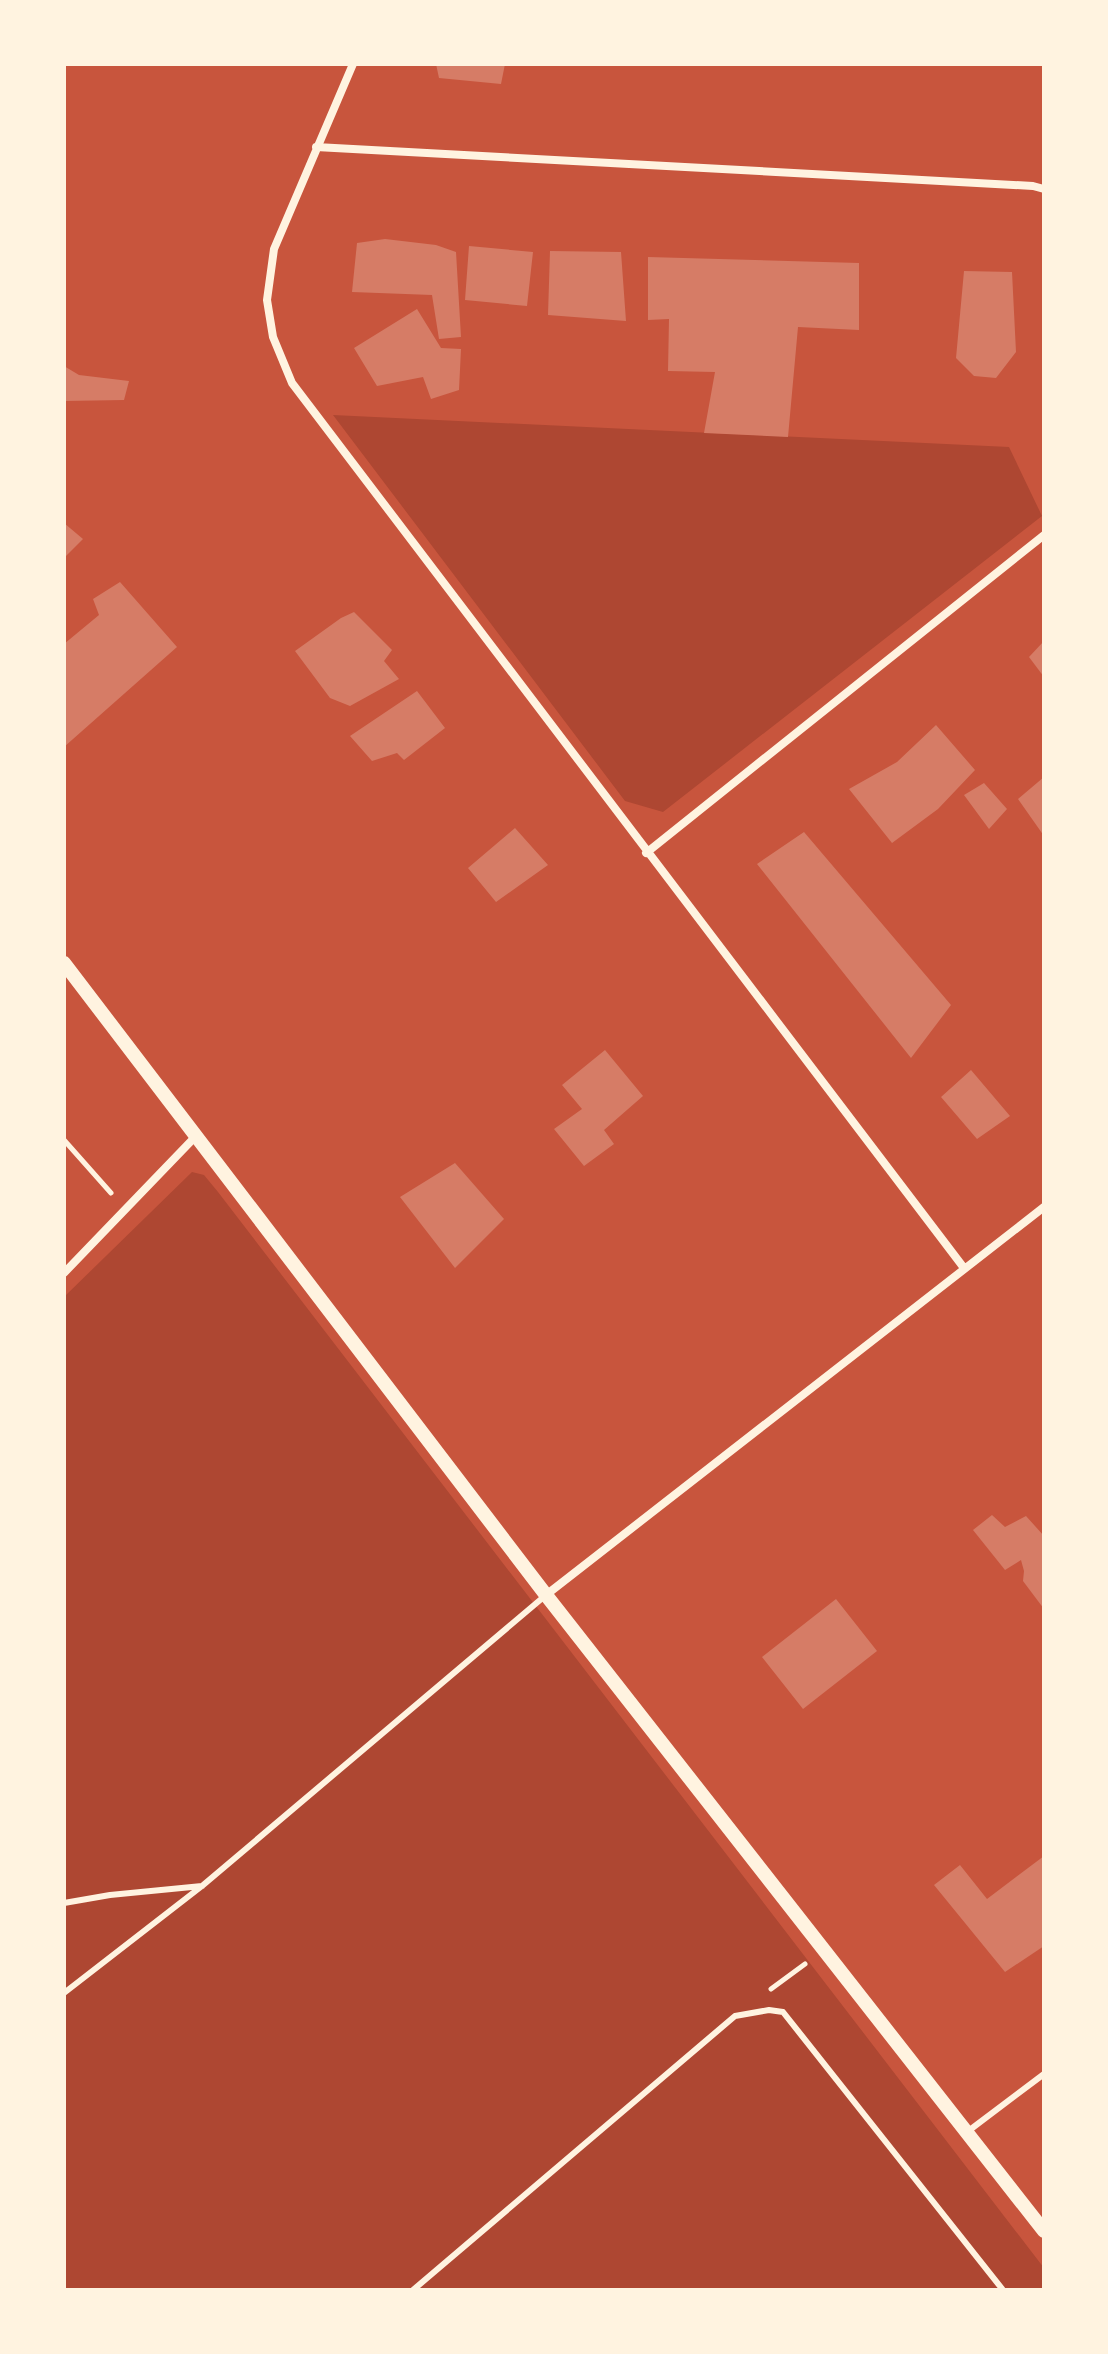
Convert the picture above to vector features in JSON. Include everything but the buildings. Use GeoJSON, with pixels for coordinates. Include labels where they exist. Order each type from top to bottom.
{"type":"FeatureCollection","features":[{"type":"Feature","properties":{"kind":"street"},"geometry":{"type":"LineString","coordinates":[[353,64],[274,249],[267,300],[273,337],[292,383],[964,1268]]}},
{"type":"Feature","properties":{"kind":"street"},"geometry":{"type":"LineString","coordinates":[[316,147],[1017,185],[1044,189]]}},
{"type":"Feature","properties":{"kind":"street"},"geometry":{"type":"LineString","coordinates":[[646,853],[1044,535]]}},
{"type":"Feature","properties":{"kind":"street"},"geometry":{"type":"LineString","coordinates":[[64,963],[546,1595],[1044,2231]]}},
{"type":"Feature","properties":{"kind":"street"},"geometry":{"type":"LineString","coordinates":[[64,1273],[195,1137]]}},
{"type":"Feature","properties":{"kind":"street"},"geometry":{"type":"LineString","coordinates":[[546,1595],[1044,1207]]}},
{"type":"Feature","properties":{"kind":"lane"},"geometry":{"type":"LineString","coordinates":[[64,1993],[202,1886],[546,1595]]}},
{"type":"Feature","properties":{"kind":"lane"},"geometry":{"type":"LineString","coordinates":[[64,1903],[202,1886]]}},
{"type":"Feature","properties":{"kind":"lane"},"geometry":{"type":"LineString","coordinates":[[413,2290],[735,2016],[769,2010],[783,2012],[1003,2290]]}},
{"type":"Feature","properties":{"kind":"lane"},"geometry":{"type":"LineString","coordinates":[[966,2132],[1044,2074]]}},
{"type":"Feature","properties":{"kind":"path"},"geometry":{"type":"LineString","coordinates":[[64,1140],[112,1194],[102,1203]]}},
{"type":"Feature","properties":{"kind":"path"},"geometry":{"type":"LineString","coordinates":[[735,2016],[824,1950]]}},
{"type":"Feature","properties":{"kind":"shaded area"},"geometry":{"type":"Polygon","coordinates":[[[333,415],[1009,447],[1042,516],[663,812],[625,801],[333,415]]]}},
{"type":"Feature","properties":{"kind":"shaded area"},"geometry":{"type":"Polygon","coordinates":[[[192,1172],[204,1175],[218,1192],[1044,2268],[1044,2290],[64,2290],[64,1297],[192,1172]]]}}]}
